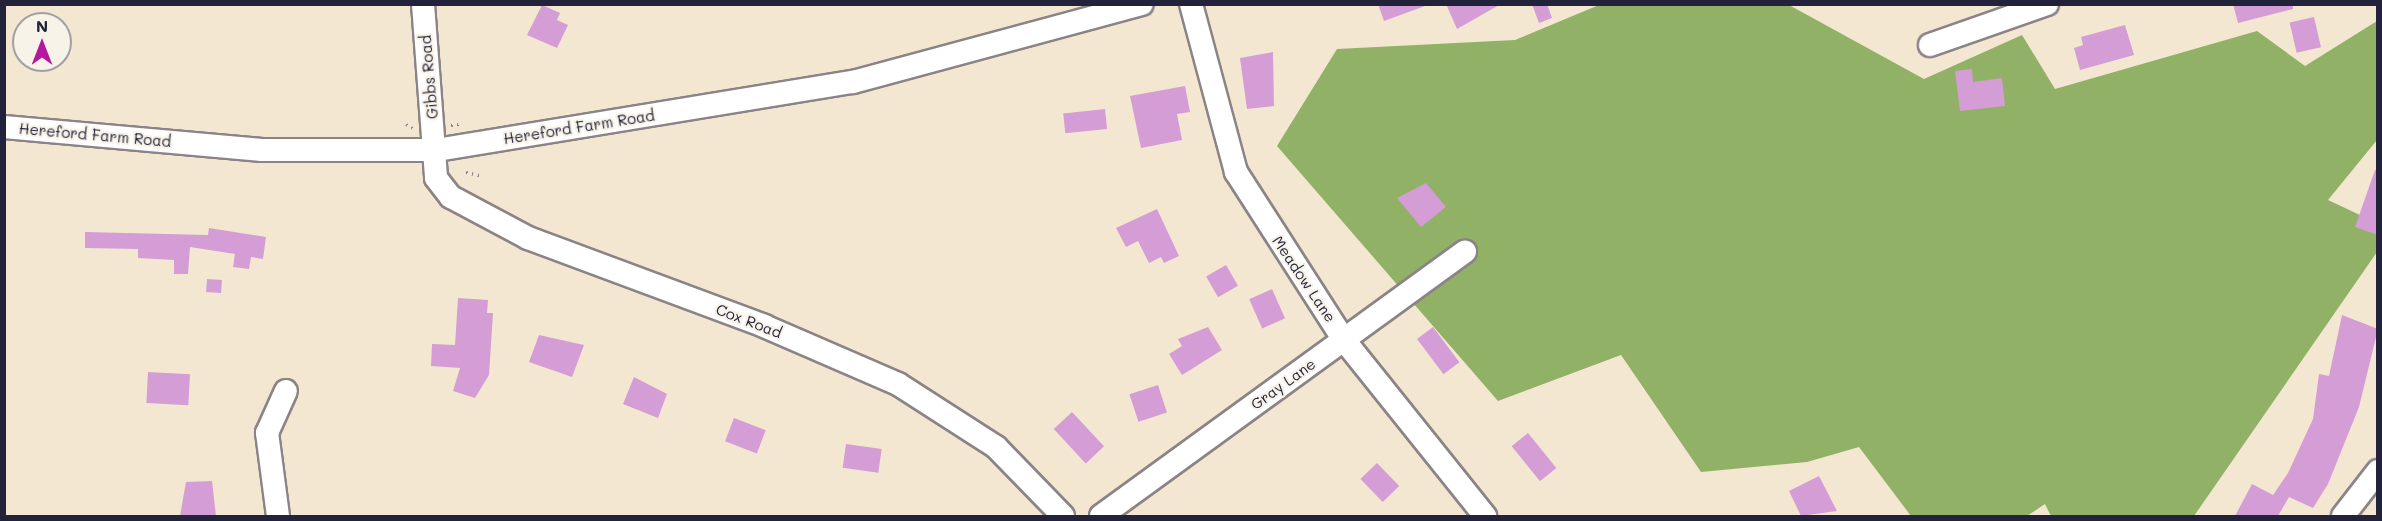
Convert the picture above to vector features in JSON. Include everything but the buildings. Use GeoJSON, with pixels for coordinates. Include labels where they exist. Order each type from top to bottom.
{"type":"FeatureCollection","features":[{"type":"Feature","properties":{"kind":"street","name":"Gibbs Road"},"geometry":{"type":"LineString","coordinates":[[423,4],[435,150]]}},
{"type":"Feature","properties":{"kind":"street","name":"Hereford Farm Road"},"geometry":{"type":"LineString","coordinates":[[4,128],[262,150],[435,150],[853,82],[1142,4]]}},
{"type":"Feature","properties":{"kind":"street","name":"Meadow Lane"},"geometry":{"type":"LineString","coordinates":[[1191,4],[1236,172],[1344,340],[1485,516]]}},
{"type":"Feature","properties":{"kind":"street"},"geometry":{"type":"LineString","coordinates":[[1930,45],[2047,4]]}},
{"type":"Feature","properties":{"kind":"street","name":"Cox Road"},"geometry":{"type":"LineString","coordinates":[[435,150],[436,178],[459,202],[528,238],[764,326],[898,384],[996,447],[1063,516]]}},
{"type":"Feature","properties":{"kind":"street","name":"Gray Lane"},"geometry":{"type":"LineString","coordinates":[[1101,516],[1465,252]]}},
{"type":"Feature","properties":{"kind":"street"},"geometry":{"type":"LineString","coordinates":[[278,516],[267,433],[285,391]]}},
{"type":"Feature","properties":{"kind":"street"},"geometry":{"type":"LineString","coordinates":[[2343,516],[2378,471]]}},
{"type":"Feature","properties":{"kind":"path"},"geometry":{"type":"LineString","coordinates":[[406,124],[413,128]]}},
{"type":"Feature","properties":{"kind":"path"},"geometry":{"type":"LineString","coordinates":[[449,125],[459,124]]}},
{"type":"Feature","properties":{"kind":"path"},"geometry":{"type":"LineString","coordinates":[[466,172],[483,176]]}},
{"type":"Feature","properties":{"kind":"green space"},"geometry":{"type":"Polygon","coordinates":[[[1599,5],[1789,5],[1924,79],[2022,35],[2055,89],[2257,31],[2305,66],[2377,21],[2377,140],[2328,200],[2377,223],[2377,252],[2194,516],[2051,516],[2045,504],[2027,516],[1911,516],[1859,447],[1807,462],[1701,472],[1621,355],[1498,401],[1277,146],[1337,49],[1515,40],[1599,5]]]}}]}
